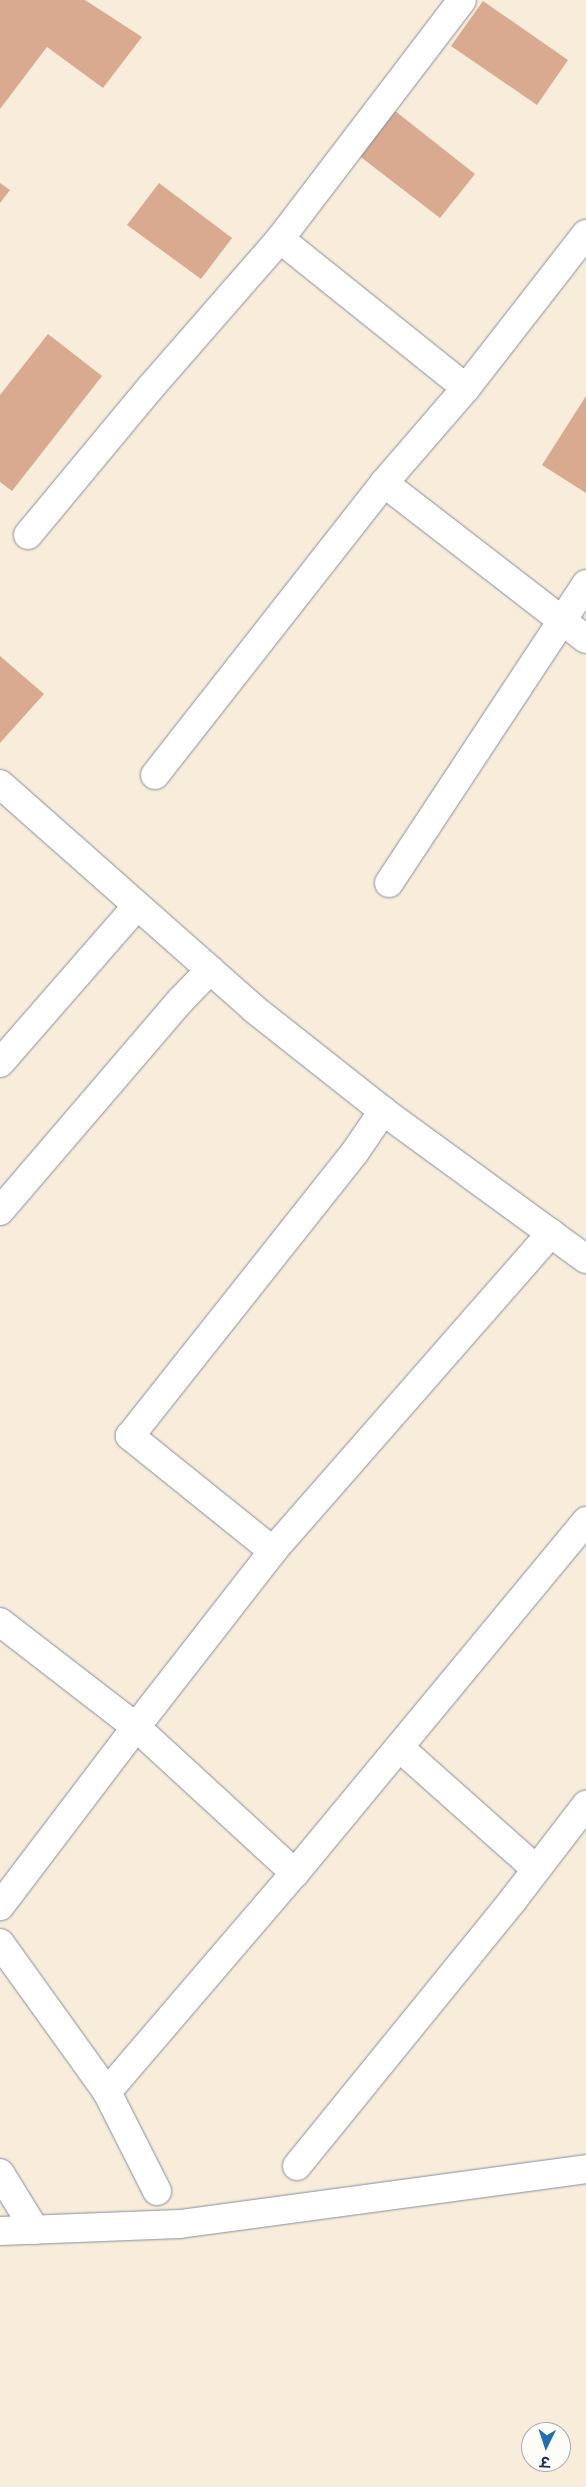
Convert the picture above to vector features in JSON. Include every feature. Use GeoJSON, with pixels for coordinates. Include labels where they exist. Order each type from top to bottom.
{"type":"FeatureCollection","features":[{"type":"Feature","properties":{"kind":"street"},"geometry":{"type":"LineString","coordinates":[[28,536],[151,386],[280,239],[462,0]]}},
{"type":"Feature","properties":{"kind":"street"},"geometry":{"type":"LineString","coordinates":[[155,775],[384,483],[466,388],[586,234]]}},
{"type":"Feature","properties":{"kind":"street"},"geometry":{"type":"LineString","coordinates":[[280,239],[466,388]]}},
{"type":"Feature","properties":{"kind":"street"},"geometry":{"type":"LineString","coordinates":[[384,483],[586,638]]}},
{"type":"Feature","properties":{"kind":"street"},"geometry":{"type":"LineString","coordinates":[[389,883],[586,584]]}},
{"type":"Feature","properties":{"kind":"street"},"geometry":{"type":"LineString","coordinates":[[2,791],[254,1009],[383,1111],[586,1259]]}},
{"type":"Feature","properties":{"kind":"street"},"geometry":{"type":"LineString","coordinates":[[0,1062],[137,906]]}},
{"type":"Feature","properties":{"kind":"street"},"geometry":{"type":"LineString","coordinates":[[0,1211],[181,1000],[210,970]]}},
{"type":"Feature","properties":{"kind":"street"},"geometry":{"type":"LineString","coordinates":[[273,1550],[130,1436],[355,1152],[383,1111]]}},
{"type":"Feature","properties":{"kind":"street"},"geometry":{"type":"LineString","coordinates":[[0,1906],[273,1550],[551,1233]]}},
{"type":"Feature","properties":{"kind":"street"},"geometry":{"type":"LineString","coordinates":[[107,2092],[400,1748],[586,1521]]}},
{"type":"Feature","properties":{"kind":"street"},"geometry":{"type":"LineString","coordinates":[[0,1622],[136,1727],[295,1873]]}},
{"type":"Feature","properties":{"kind":"street"},"geometry":{"type":"LineString","coordinates":[[400,1748],[536,1869]]}},
{"type":"Feature","properties":{"kind":"street"},"geometry":{"type":"LineString","coordinates":[[297,2166],[364,2085],[586,1805]]}},
{"type":"Feature","properties":{"kind":"street"},"geometry":{"type":"LineString","coordinates":[[0,1943],[107,2092],[157,2191]]}},
{"type":"Feature","properties":{"kind":"street"},"geometry":{"type":"LineString","coordinates":[[0,2232],[180,2224],[586,2169]]}},
{"type":"Feature","properties":{"kind":"street"},"geometry":{"type":"LineString","coordinates":[[0,2173],[35,2230]]}},
{"type":"Feature","properties":{"kind":"building"},"geometry":{"type":"Polygon","coordinates":[[[0,0],[85,0],[142,37],[103,88],[47,47],[0,109],[0,0]]]}},
{"type":"Feature","properties":{"kind":"building"},"geometry":{"type":"Polygon","coordinates":[[[483,1],[568,60],[537,105],[451,46],[483,1]]]}},
{"type":"Feature","properties":{"kind":"building"},"geometry":{"type":"Polygon","coordinates":[[[385,103],[475,174],[440,218],[349,148],[385,103]]]}},
{"type":"Feature","properties":{"kind":"building"},"geometry":{"type":"Polygon","coordinates":[[[0,183],[10,190],[0,203],[0,183]]]}},
{"type":"Feature","properties":{"kind":"building"},"geometry":{"type":"Polygon","coordinates":[[[159,183],[232,238],[201,279],[127,225],[159,183]]]}},
{"type":"Feature","properties":{"kind":"building"},"geometry":{"type":"Polygon","coordinates":[[[48,334],[102,376],[12,491],[0,482],[0,395],[48,334]]]}},
{"type":"Feature","properties":{"kind":"building"},"geometry":{"type":"Polygon","coordinates":[[[586,396],[586,493],[542,465],[586,396]]]}},
{"type":"Feature","properties":{"kind":"building"},"geometry":{"type":"Polygon","coordinates":[[[0,656],[44,694],[0,743],[0,656]]]}}]}
